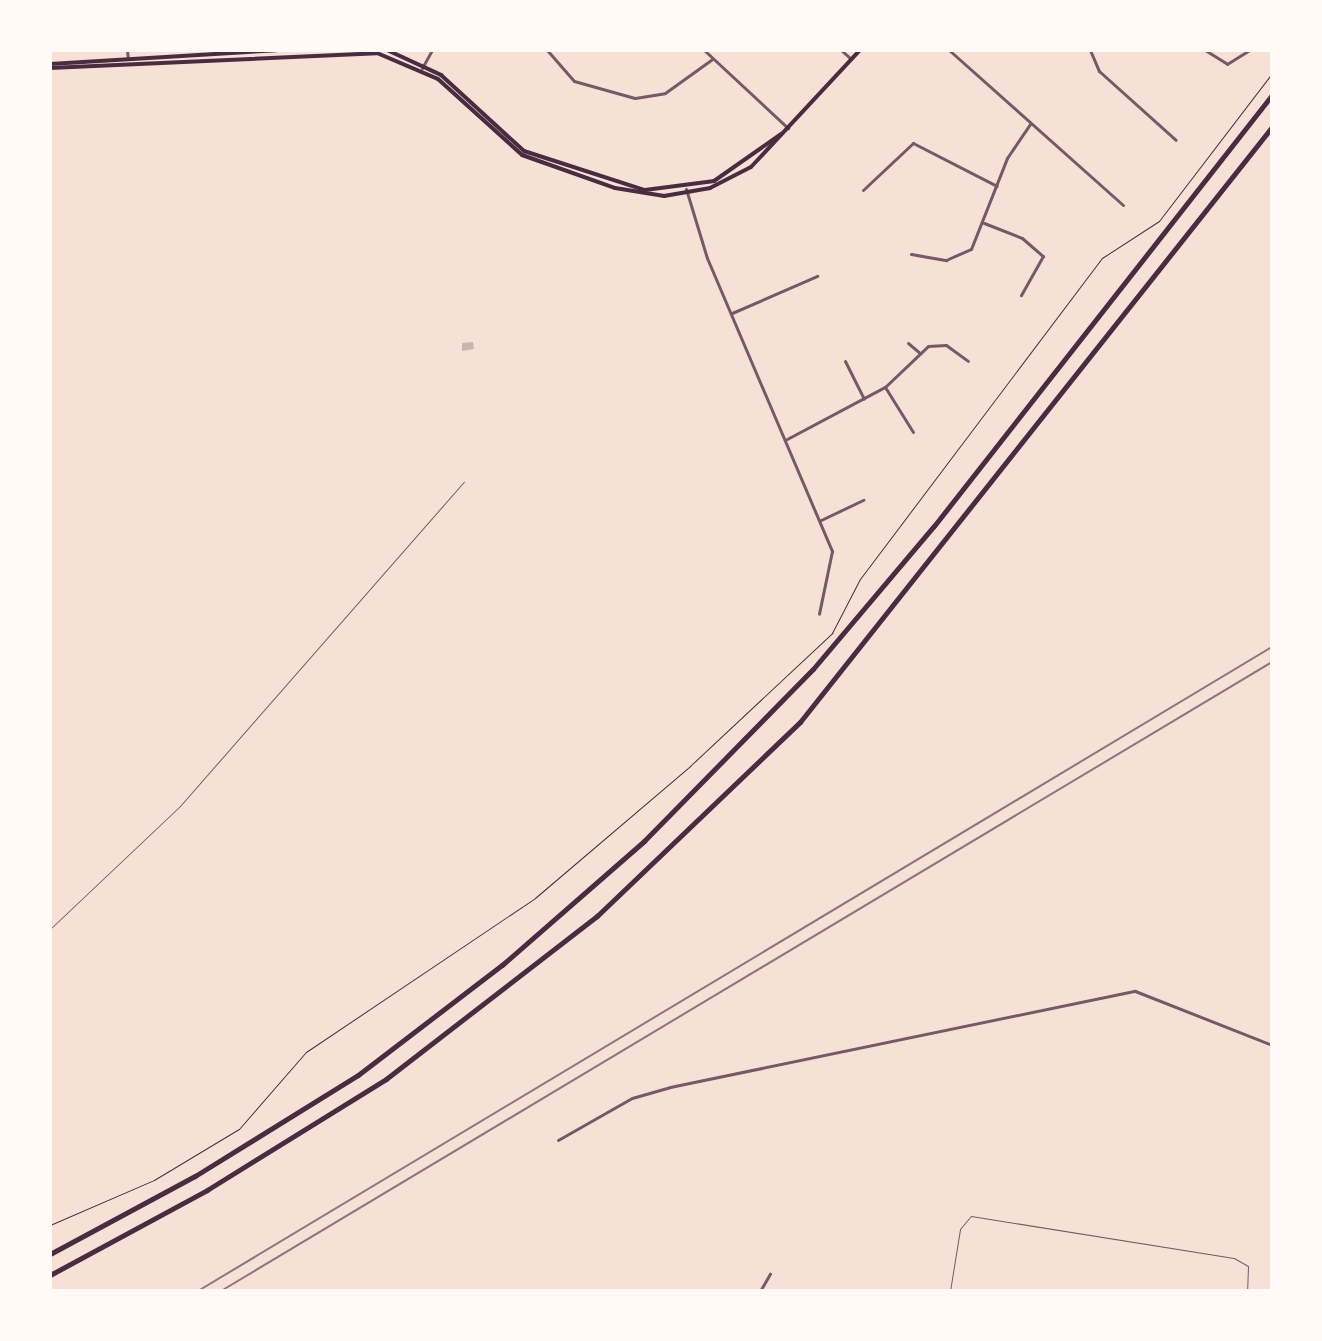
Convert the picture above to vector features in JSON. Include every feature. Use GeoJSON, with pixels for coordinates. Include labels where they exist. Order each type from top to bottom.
{"type":"FeatureCollection","features":[{"type":"Feature","properties":{"kind":"highway"},"geometry":{"type":"LineString","coordinates":[[50,1254],[195,1176],[358,1075],[502,965],[644,841],[813,669],[934,526],[1272,95]]}},
{"type":"Feature","properties":{"kind":"highway"},"geometry":{"type":"LineString","coordinates":[[1248,161],[1272,127]]}},
{"type":"Feature","properties":{"kind":"highway"},"geometry":{"type":"LineString","coordinates":[[50,1275],[207,1190],[386,1079],[597,916],[800,722],[1272,133]]}},
{"type":"Feature","properties":{"kind":"main road"},"geometry":{"type":"LineString","coordinates":[[50,66],[277,50]]}},
{"type":"Feature","properties":{"kind":"main road"},"geometry":{"type":"LineString","coordinates":[[387,50],[423,66],[524,151],[624,185],[686,192],[728,176],[786,130],[860,50]]}},
{"type":"Feature","properties":{"kind":"main road"},"geometry":{"type":"LineString","coordinates":[[259,52],[367,51],[423,66]]}},
{"type":"Feature","properties":{"kind":"street"},"geometry":{"type":"LineString","coordinates":[[127,50],[128,61]]}},
{"type":"Feature","properties":{"kind":"street"},"geometry":{"type":"LineString","coordinates":[[423,66],[432,50]]}},
{"type":"Feature","properties":{"kind":"street"},"geometry":{"type":"LineString","coordinates":[[547,50],[574,81],[635,98],[665,93],[711,60]]}},
{"type":"Feature","properties":{"kind":"street"},"geometry":{"type":"LineString","coordinates":[[704,50],[786,130]]}},
{"type":"Feature","properties":{"kind":"street"},"geometry":{"type":"LineString","coordinates":[[841,50],[851,59]]}},
{"type":"Feature","properties":{"kind":"street"},"geometry":{"type":"LineString","coordinates":[[949,50],[1123,205]]}},
{"type":"Feature","properties":{"kind":"street"},"geometry":{"type":"LineString","coordinates":[[1090,50],[1099,71],[1176,140]]}},
{"type":"Feature","properties":{"kind":"street"},"geometry":{"type":"LineString","coordinates":[[1205,50],[1227,64],[1249,50]]}},
{"type":"Feature","properties":{"kind":"street"},"geometry":{"type":"LineString","coordinates":[[911,254],[955,258],[971,249],[997,186],[1030,124]]}},
{"type":"Feature","properties":{"kind":"street"},"geometry":{"type":"LineString","coordinates":[[863,190],[913,143],[997,186]]}},
{"type":"Feature","properties":{"kind":"street"},"geometry":{"type":"LineString","coordinates":[[686,192],[732,313],[821,520],[833,567],[819,614]]}},
{"type":"Feature","properties":{"kind":"street"},"geometry":{"type":"LineString","coordinates":[[984,223],[1022,238],[1043,256],[1021,295]]}},
{"type":"Feature","properties":{"kind":"street"},"geometry":{"type":"LineString","coordinates":[[732,313],[817,276]]}},
{"type":"Feature","properties":{"kind":"street"},"geometry":{"type":"LineString","coordinates":[[908,343],[920,353]]}},
{"type":"Feature","properties":{"kind":"street"},"geometry":{"type":"LineString","coordinates":[[787,439],[885,387],[920,353],[946,345],[968,361]]}},
{"type":"Feature","properties":{"kind":"street"},"geometry":{"type":"LineString","coordinates":[[845,361],[864,399]]}},
{"type":"Feature","properties":{"kind":"street"},"geometry":{"type":"LineString","coordinates":[[885,387],[913,432]]}},
{"type":"Feature","properties":{"kind":"street"},"geometry":{"type":"LineString","coordinates":[[821,520],[863,500]]}},
{"type":"Feature","properties":{"kind":"street"},"geometry":{"type":"LineString","coordinates":[[558,1140],[632,1098],[670,1087],[1135,991],[1272,1045]]}},
{"type":"Feature","properties":{"kind":"street"},"geometry":{"type":"LineString","coordinates":[[760,1291],[770,1274]]}},
{"type":"Feature","properties":{"kind":"lane"},"geometry":{"type":"LineString","coordinates":[[50,929],[180,806],[464,482]]}},
{"type":"Feature","properties":{"kind":"lane"},"geometry":{"type":"LineString","coordinates":[[950,1291],[968,1217],[1248,1266],[1247,1291]]}},
{"type":"Feature","properties":{"kind":"path"},"geometry":{"type":"LineString","coordinates":[[50,1225],[154,1180],[239,1129],[306,1052],[535,898],[832,633],[860,579],[1102,258],[1159,221],[1272,73]]}},
{"type":"Feature","properties":{"kind":"building"},"geometry":{"type":"Polygon","coordinates":[[[473,342],[474,349],[462,351],[462,343],[473,342]]]}},
{"type":"Feature","properties":{"kind":"railway"},"geometry":{"type":"LineString","coordinates":[[198,1291],[1272,647]]}},
{"type":"Feature","properties":{"kind":"railway"},"geometry":{"type":"LineString","coordinates":[[221,1291],[1272,662]]}}]}
